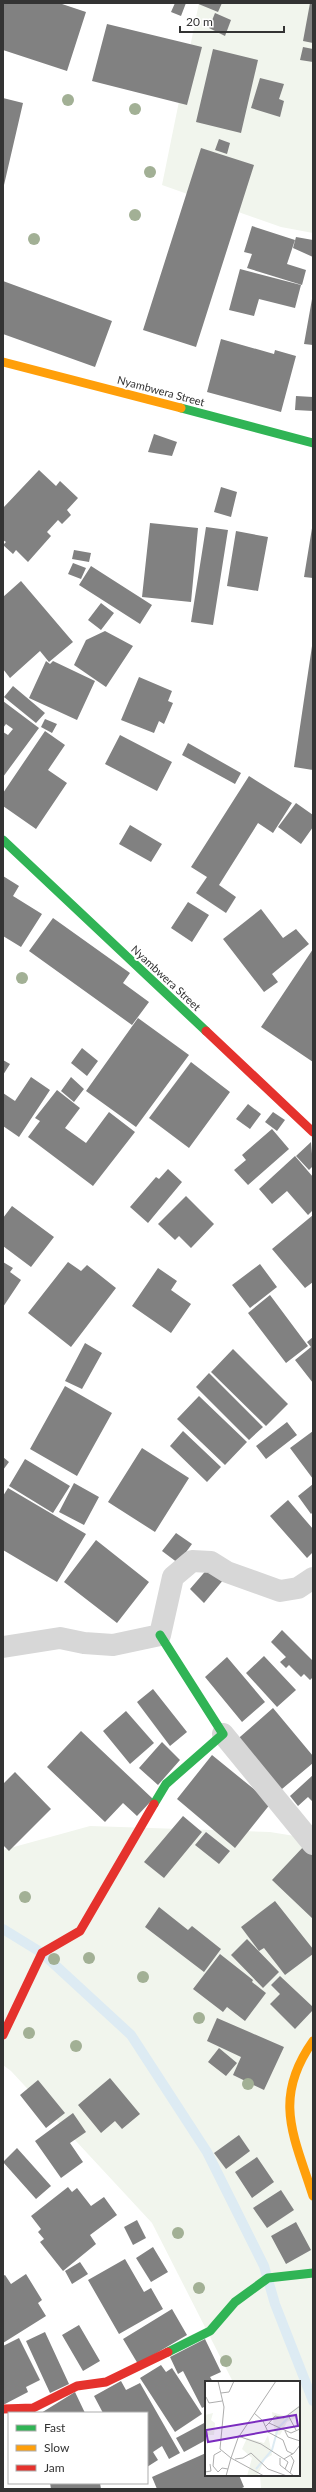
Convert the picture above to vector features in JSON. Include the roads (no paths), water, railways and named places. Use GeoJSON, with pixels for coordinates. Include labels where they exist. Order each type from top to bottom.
{"type":"FeatureCollection","features":[{"type":"Feature","properties":{"kind":"street","name":"Nyambwera Street"},"geometry":{"type":"LineString","coordinates":[[3,362],[313,443]]}},
{"type":"Feature","properties":{"kind":"street","name":"Nyambwera Street"},"geometry":{"type":"LineString","coordinates":[[4,843],[313,1132]]}},
{"type":"Feature","properties":{"kind":"street"},"geometry":{"type":"LineString","coordinates":[[313,1578],[298,1588],[280,1591],[227,1572],[211,1562],[192,1561],[173,1577],[160,1635],[223,1734],[313,1844]]}},
{"type":"Feature","properties":{"kind":"street"},"geometry":{"type":"LineString","coordinates":[[3,1647],[60,1638],[84,1643],[113,1645],[160,1635]]}},
{"type":"Feature","properties":{"kind":"street"},"geometry":{"type":"LineString","coordinates":[[3,2035],[42,1953],[80,1931],[166,1784],[223,1734]]}},
{"type":"Feature","properties":{"kind":"street"},"geometry":{"type":"LineString","coordinates":[[313,2041],[305,2050],[289,2089],[289,2102],[295,2147],[313,2196]]}},
{"type":"Feature","properties":{"kind":"street"},"geometry":{"type":"LineString","coordinates":[[3,2409],[33,2408],[77,2386],[106,2382],[210,2331],[235,2302],[268,2278],[313,2273]]}},
{"type":"Feature","properties":{"kind":"waterway"},"geometry":{"type":"LineString","coordinates":[[3,1929],[42,1953],[131,2035],[207,2152],[264,2266],[275,2304],[313,2401]]}}]}
